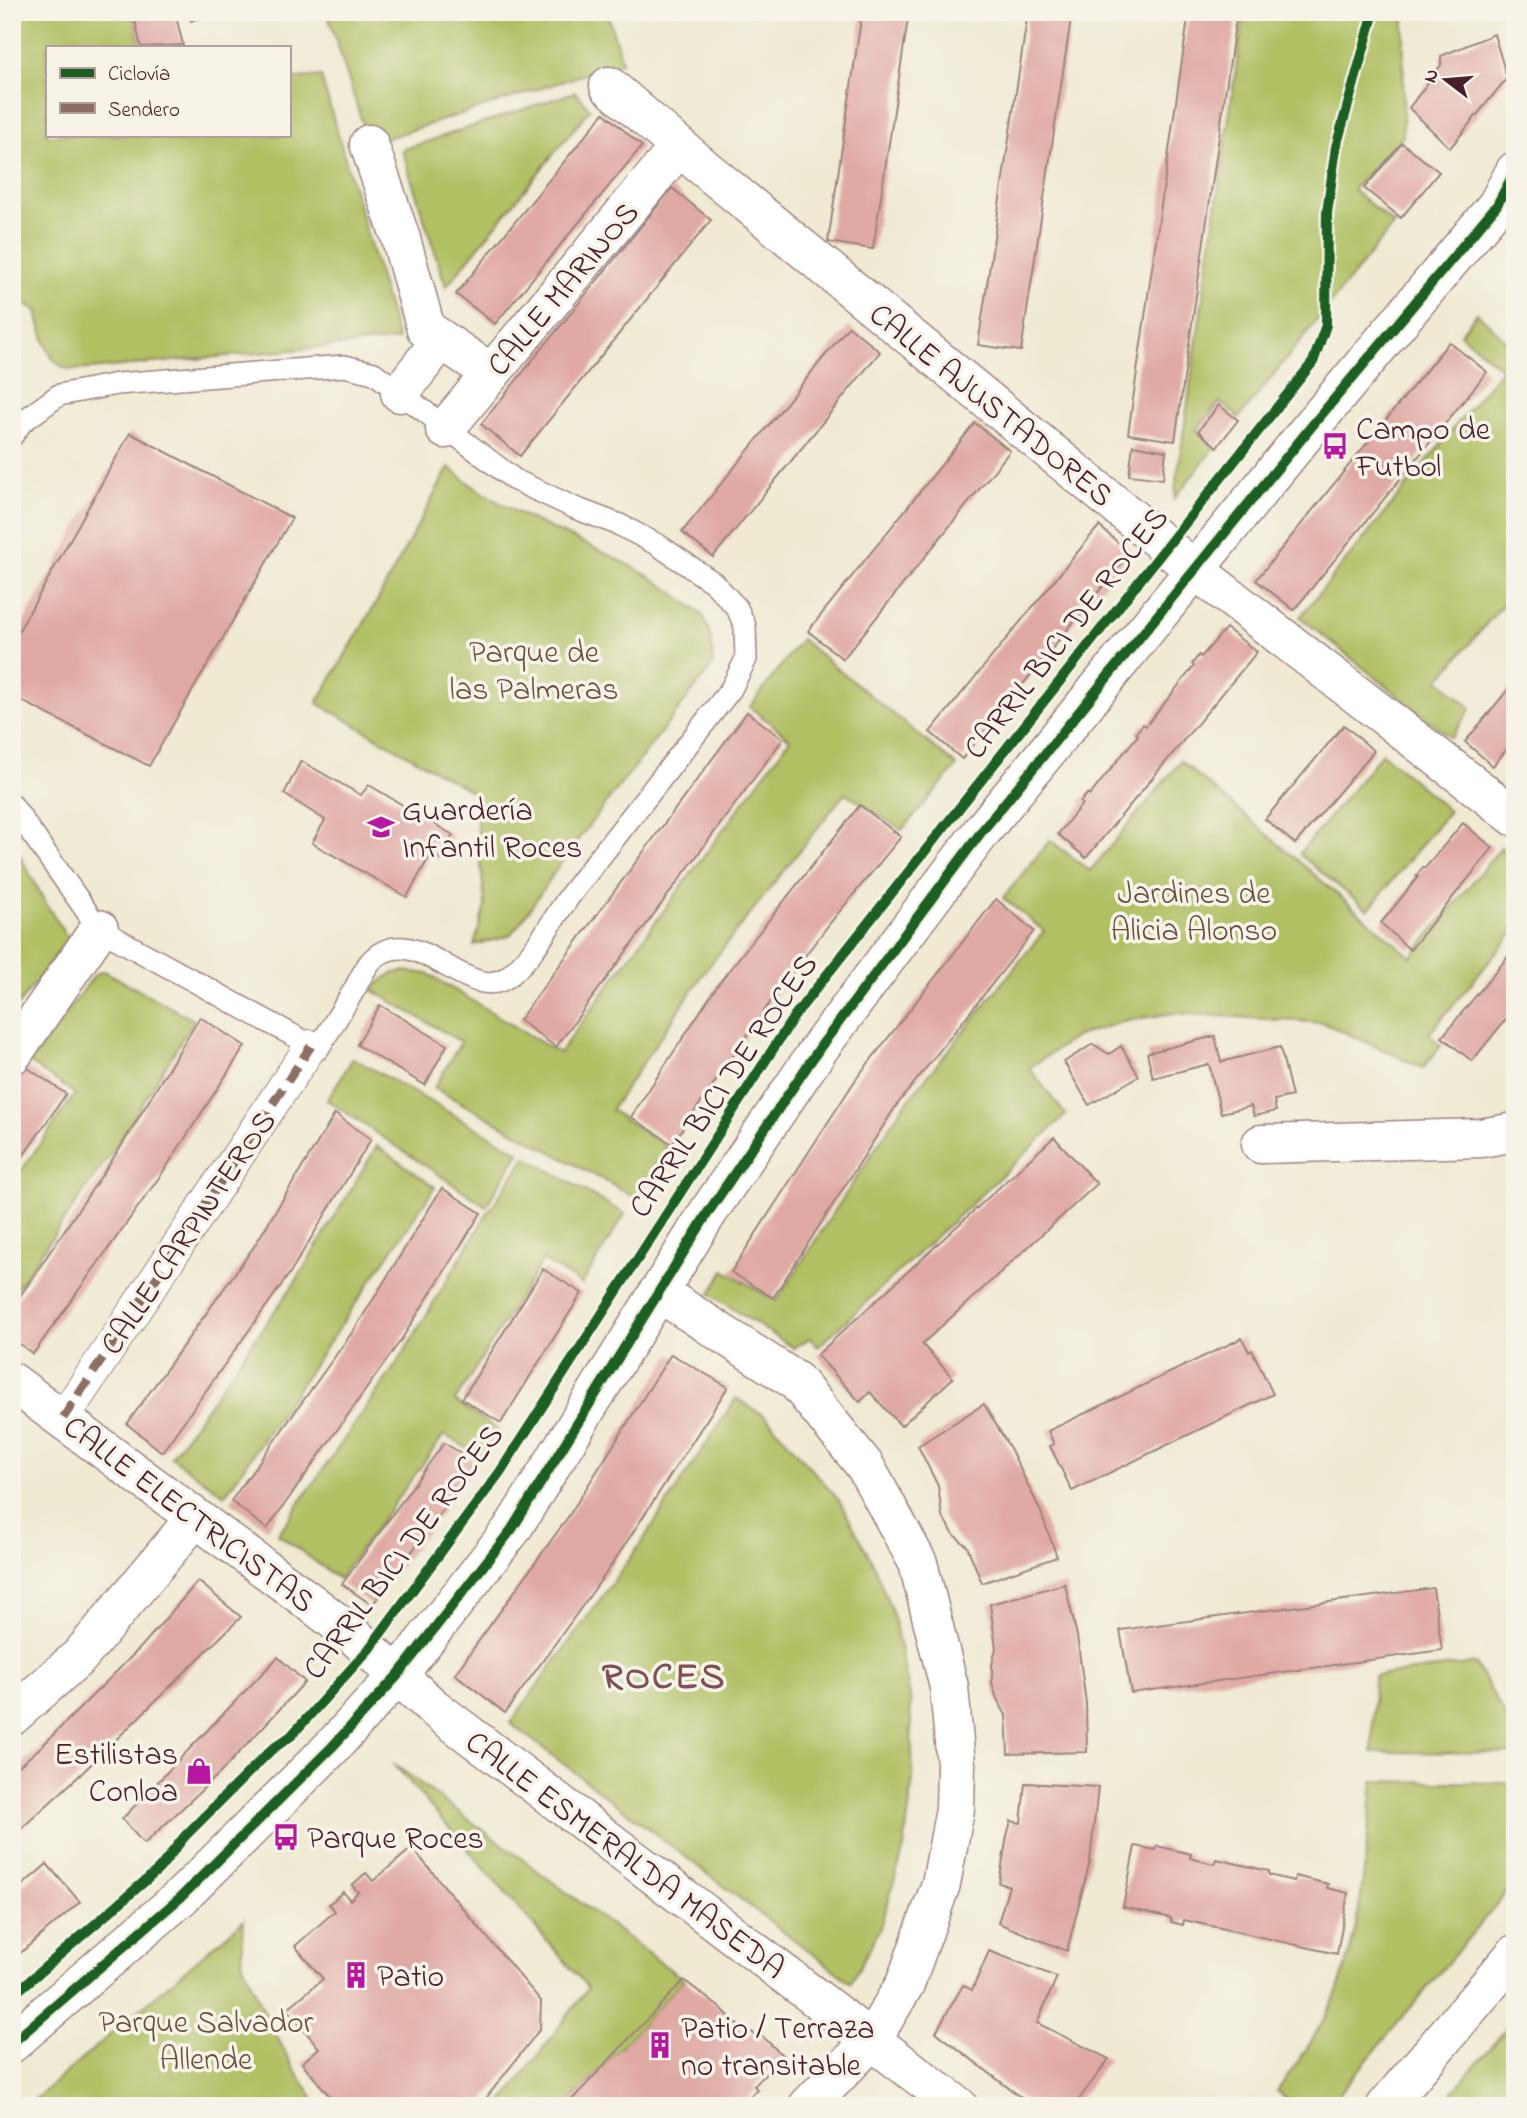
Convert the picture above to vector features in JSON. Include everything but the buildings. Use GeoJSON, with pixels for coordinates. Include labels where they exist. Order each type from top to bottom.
{"type":"FeatureCollection","features":[{"type":"Feature","properties":{"kind":"street","name":"CALLE AJUSTADORES"},"geometry":{"type":"LineString","coordinates":[[609,86],[679,147],[1195,570],[1515,817]]}},
{"type":"Feature","properties":{"kind":"street"},"geometry":{"type":"LineString","coordinates":[[369,144],[401,239],[426,329],[491,373]]}},
{"type":"Feature","properties":{"kind":"street","name":"CALLE MARINOS"},"geometry":{"type":"LineString","coordinates":[[445,429],[679,147]]}},
{"type":"Feature","properties":{"kind":"street"},"geometry":{"type":"LineString","coordinates":[[12,2043],[181,1897],[332,1747],[398,1675],[512,1529],[709,1211],[821,1046],[982,831],[1311,427],[1506,204],[1515,171]]}},
{"type":"Feature","properties":{"kind":"street"},"geometry":{"type":"LineString","coordinates":[[400,393],[441,340]]}},
{"type":"Feature","properties":{"kind":"street"},"geometry":{"type":"LineString","coordinates":[[12,1055],[99,929]]}},
{"type":"Feature","properties":{"kind":"street","name":"CALLE CARPINTEROS"},"geometry":{"type":"LineString","coordinates":[[62,1418],[311,1046]]}},
{"type":"Feature","properties":{"kind":"street"},"geometry":{"type":"LineString","coordinates":[[1261,1144],[1481,1138],[1515,1132]]}},
{"type":"Feature","properties":{"kind":"street"},"geometry":{"type":"LineString","coordinates":[[658,1292],[796,1381],[866,1466],[918,1563],[949,1688],[956,1764],[956,1809],[941,1884],[905,1984],[871,2041],[808,2106]]}},
{"type":"Feature","properties":{"kind":"street","name":"CALLE ELECTRICISTAS"},"geometry":{"type":"LineString","coordinates":[[12,1382],[310,1602],[398,1675]]}},
{"type":"Feature","properties":{"kind":"street"},"geometry":{"type":"LineString","coordinates":[[12,1716],[80,1656],[195,1518]]}},
{"type":"Feature","properties":{"kind":"street","name":"CALLE ESMERALDA MASEDA"},"geometry":{"type":"LineString","coordinates":[[398,1675],[445,1716],[958,2106]]}},
{"type":"Feature","properties":{"kind":"street"},"geometry":{"type":"LineString","coordinates":[[1386,2106],[1515,1954]]}},
{"type":"Feature","properties":{"kind":"lane"},"geometry":{"type":"LineString","coordinates":[[12,436],[22,422],[59,395],[117,384],[344,366],[374,373],[515,480],[575,508],[620,525],[658,545],[714,583],[737,608],[745,626],[746,659],[731,689],[573,892],[526,959],[508,977],[494,984],[473,981],[426,954],[408,949],[388,951],[370,962],[318,1049],[99,929],[12,805]]}},
{"type":"Feature","properties":{"kind":"green space"},"geometry":{"type":"Polygon","coordinates":[[[12,12],[133,12],[141,46],[46,46],[46,136],[290,136],[290,79],[321,76],[398,340],[68,369],[60,366],[49,353],[37,311],[12,295],[12,12]]]}},
{"type":"Feature","properties":{"kind":"green space"},"geometry":{"type":"Polygon","coordinates":[[[327,12],[607,12],[622,62],[369,144],[327,12]]]}},
{"type":"Feature","properties":{"kind":"green space"},"geometry":{"type":"Polygon","coordinates":[[[1244,12],[1404,12],[1403,136],[1353,190],[1394,224],[1239,418],[1220,402],[1196,430],[1214,448],[1174,499],[1244,12]]]}},
{"type":"Feature","properties":{"kind":"green space"},"geometry":{"type":"Polygon","coordinates":[[[575,92],[590,109],[446,287],[402,150],[575,92]]]}},
{"type":"Feature","properties":{"kind":"green space"},"geometry":{"type":"Polygon","coordinates":[[[1477,313],[1515,349],[1515,590],[1439,680],[1471,708],[1451,738],[1300,617],[1502,369],[1460,334],[1477,313]]]}},
{"type":"Feature","properties":{"kind":"green space","name":"Parque de las Palmeras"},"geometry":{"type":"Polygon","coordinates":[[[449,467],[504,505],[656,580],[692,606],[706,623],[713,659],[713,665],[567,854],[521,922],[509,936],[474,945],[485,906],[474,793],[317,703],[376,603],[449,467]]]}},
{"type":"Feature","properties":{"kind":"green space"},"geometry":{"type":"Polygon","coordinates":[[[801,639],[957,766],[902,830],[845,793],[706,970],[611,1110],[667,1147],[636,1198],[434,1088],[461,1042],[372,990],[385,978],[397,972],[428,974],[559,1053],[790,739],[750,707],[801,639]]]}},
{"type":"Feature","properties":{"kind":"green space"},"geometry":{"type":"Polygon","coordinates":[[[1382,753],[1449,811],[1368,910],[1299,854],[1382,753]]]}},
{"type":"Feature","properties":{"kind":"green space","name":"Jardines de Alicia Alonso"},"geometry":{"type":"Polygon","coordinates":[[[1181,761],[1411,957],[1501,847],[1515,864],[1515,933],[1429,1034],[1441,1046],[1423,1068],[1324,1023],[1175,1013],[1128,1020],[1077,1036],[1029,1068],[1066,1115],[818,1347],[810,1338],[794,1348],[710,1294],[724,1270],[776,1301],[901,1109],[1044,931],[1003,898],[1050,840],[1090,871],[1181,761]]]}},
{"type":"Feature","properties":{"kind":"green space"},"geometry":{"type":"Polygon","coordinates":[[[12,841],[68,938],[12,1014],[12,841]]]}},
{"type":"Feature","properties":{"kind":"green space"},"geometry":{"type":"Polygon","coordinates":[[[104,971],[194,1020],[114,1149],[12,1295],[12,1184],[75,1094],[30,1063],[93,977],[104,971]]]}},
{"type":"Feature","properties":{"kind":"green space"},"geometry":{"type":"Polygon","coordinates":[[[353,1058],[519,1152],[486,1206],[327,1100],[353,1058]]]}},
{"type":"Feature","properties":{"kind":"green space"},"geometry":{"type":"Polygon","coordinates":[[[377,1146],[435,1187],[225,1495],[171,1457],[296,1281],[377,1146]]]}},
{"type":"Feature","properties":{"kind":"green space"},"geometry":{"type":"Polygon","coordinates":[[[526,1157],[625,1214],[582,1284],[543,1260],[455,1401],[498,1430],[483,1457],[444,1435],[339,1579],[278,1534],[400,1359],[488,1212],[526,1157]]]}},
{"type":"Feature","properties":{"kind":"green space"},"geometry":{"type":"Polygon","coordinates":[[[736,1398],[766,1417],[839,1500],[873,1563],[893,1614],[910,1696],[913,1779],[904,1848],[880,1928],[851,1983],[510,1723],[639,1546],[736,1398]]]}},
{"type":"Feature","properties":{"kind":"green space"},"geometry":{"type":"Polygon","coordinates":[[[1475,1663],[1515,1733],[1515,1753],[1372,1752],[1374,1676],[1475,1663]]]}},
{"type":"Feature","properties":{"kind":"green space"},"geometry":{"type":"Polygon","coordinates":[[[393,1763],[684,1980],[566,2106],[500,2106],[588,1988],[393,1763]]]}},
{"type":"Feature","properties":{"kind":"green space"},"geometry":{"type":"Polygon","coordinates":[[[1373,1781],[1515,1783],[1515,1882],[1329,2106],[1295,2106],[1277,2091],[1321,2025],[1343,1976],[1357,1921],[1373,1781]]]}},
{"type":"Feature","properties":{"kind":"green space","name":"Parque Salvador Allende"},"geometry":{"type":"Polygon","coordinates":[[[244,1920],[242,1962],[294,2069],[319,2106],[27,2106],[244,1920]]]}},
{"type":"Feature","properties":{"kind":"green space"},"geometry":{"type":"Polygon","coordinates":[[[1515,2018],[1515,2106],[1441,2106],[1515,2018]]]}},
{"type":"Feature","properties":{"kind":"marked path"},"geometry":{"type":"LineString","coordinates":[[63,1418],[311,1046]]}},
{"type":"Feature","properties":{"kind":"cycle path","name":"CARRIL BICI DE ROCES"},"geometry":{"type":"LineString","coordinates":[[12,1996],[159,1869],[185,1836],[271,1750],[291,1736],[369,1649],[500,1472],[795,1015],[1313,362],[1326,325],[1327,213],[1336,147],[1374,12]]}},
{"type":"Feature","properties":{"kind":"cycle path"},"geometry":{"type":"LineString","coordinates":[[12,2043],[181,1897],[332,1747],[398,1675],[512,1529],[709,1211],[821,1046],[982,831],[1311,427],[1497,205],[1515,171]]}},
{"type":"Feature","properties":{"kind":"place","name":"Campo de Futbol"},"geometry":{"type":"Point","coordinates":[1335,446]}},
{"type":"Feature","properties":{"kind":"place","name":"Guardería Infantil Roces"},"geometry":{"type":"Point","coordinates":[381,827]}},
{"type":"Feature","properties":{"kind":"place","name":"Estilistas Conloa"},"geometry":{"type":"Point","coordinates":[199,1771]}},
{"type":"Feature","properties":{"kind":"place","name":"Parque Roces"},"geometry":{"type":"Point","coordinates":[286,1837]}},
{"type":"Feature","properties":{"kind":"place","name":"Patio"},"geometry":{"type":"Point","coordinates":[356,1975]}},
{"type":"Feature","properties":{"kind":"place","name":"Patio / Terraza no transitable"},"geometry":{"type":"Point","coordinates":[660,2045]}},
{"type":"Feature","properties":{"kind":"district","name":"ROCES"},"geometry":{"type":"Point","coordinates":[664,1675]}}]}
